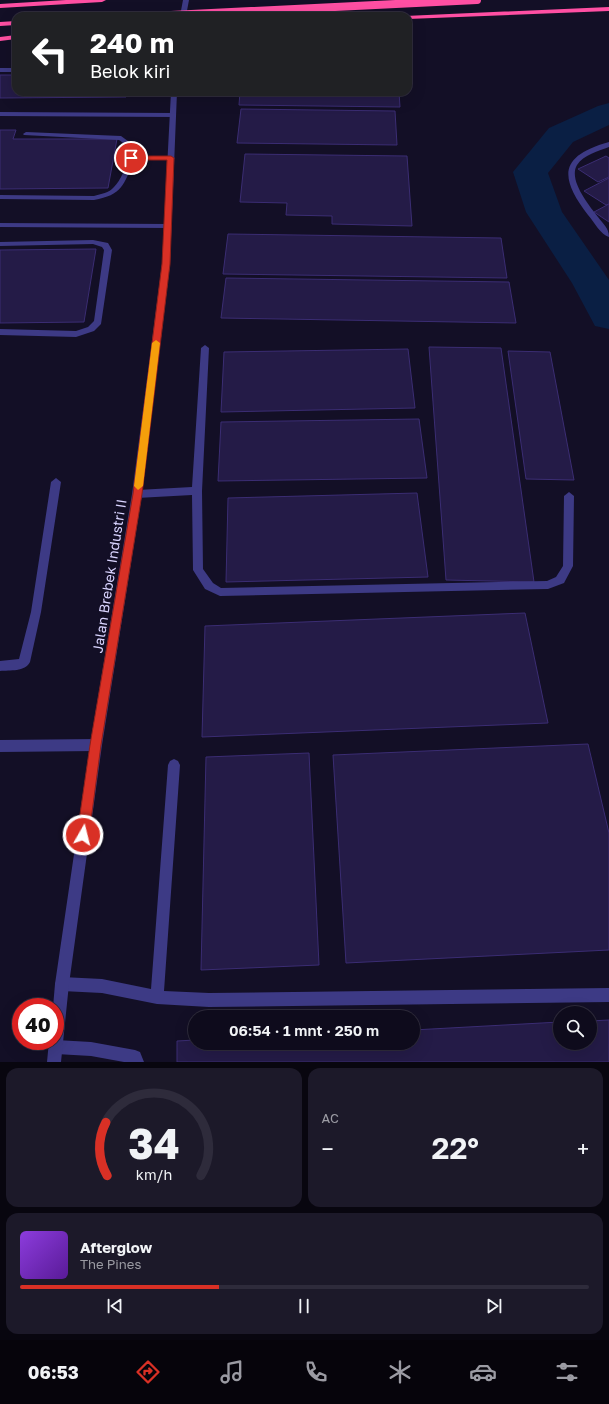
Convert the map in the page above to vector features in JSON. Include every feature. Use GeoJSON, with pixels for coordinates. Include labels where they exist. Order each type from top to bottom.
{"type":"FeatureCollection","features":[{"type":"Feature","properties":{"kind":"highway"},"geometry":{"type":"LineString","coordinates":[[0,6],[102,0]]}},
{"type":"Feature","properties":{"kind":"highway"},"geometry":{"type":"LineString","coordinates":[[232,12],[477,0]]}},
{"type":"Feature","properties":{"kind":"highway"},"geometry":{"type":"LineString","coordinates":[[412,17],[609,9]]}},
{"type":"Feature","properties":{"kind":"highway"},"geometry":{"type":"LineString","coordinates":[[0,24],[12,24]]}},
{"type":"Feature","properties":{"kind":"highway"},"geometry":{"type":"LineString","coordinates":[[0,39],[12,38]]}},
{"type":"Feature","properties":{"kind":"street"},"geometry":{"type":"LineString","coordinates":[[184,12],[186,0]]}},
{"type":"Feature","properties":{"kind":"street"},"geometry":{"type":"LineString","coordinates":[[0,70],[12,70]]}},
{"type":"Feature","properties":{"kind":"street","name":"Jalan Brebek Industri II"},"geometry":{"type":"LineString","coordinates":[[61,998],[96,745],[137,494],[166,264],[174,96]]}},
{"type":"Feature","properties":{"kind":"street"},"geometry":{"type":"LineString","coordinates":[[0,114],[173,115]]}},
{"type":"Feature","properties":{"kind":"street"},"geometry":{"type":"LineString","coordinates":[[0,197],[94,198],[109,196],[118,189],[131,158],[131,148],[129,144],[121,138],[26,134]]}},
{"type":"Feature","properties":{"kind":"street"},"geometry":{"type":"LineString","coordinates":[[609,144],[582,157],[573,164],[570,172],[572,181],[590,213],[609,235]]}},
{"type":"Feature","properties":{"kind":"street"},"geometry":{"type":"LineString","coordinates":[[131,158],[171,158]]}},
{"type":"Feature","properties":{"kind":"street"},"geometry":{"type":"LineString","coordinates":[[0,225],[168,226]]}},
{"type":"Feature","properties":{"kind":"street"},"geometry":{"type":"LineString","coordinates":[[0,244],[93,242],[105,245],[108,250],[98,322],[91,329],[76,334],[0,332]]}},
{"type":"Feature","properties":{"kind":"street"},"geometry":{"type":"LineString","coordinates":[[205,348],[197,491],[198,570],[209,586],[220,592],[548,585],[560,580],[568,566],[570,496]]}},
{"type":"Feature","properties":{"kind":"street"},"geometry":{"type":"LineString","coordinates":[[0,666],[19,665],[24,662],[36,612],[56,482]]}},
{"type":"Feature","properties":{"kind":"street"},"geometry":{"type":"LineString","coordinates":[[137,494],[197,491]]}},
{"type":"Feature","properties":{"kind":"street"},"geometry":{"type":"LineString","coordinates":[[0,746],[96,745]]}},
{"type":"Feature","properties":{"kind":"street"},"geometry":{"type":"LineString","coordinates":[[157,997],[174,765]]}},
{"type":"Feature","properties":{"kind":"street"},"geometry":{"type":"LineString","coordinates":[[62,984],[102,986],[157,997],[210,1000],[609,995]]}},
{"type":"Feature","properties":{"kind":"street"},"geometry":{"type":"LineString","coordinates":[[64,1048],[98,1050],[135,1057],[137,1062]]}},
{"type":"Feature","properties":{"kind":"street","name":"Jalan Brebek Industri II"},"geometry":{"type":"LineString","coordinates":[[54,1062],[56,1050]]}},
{"type":"Feature","properties":{"kind":"building"},"geometry":{"type":"Polygon","coordinates":[[[0,75],[12,75],[12,96],[126,96],[126,97],[0,98],[0,75]]]}},
{"type":"Feature","properties":{"kind":"building"},"geometry":{"type":"Polygon","coordinates":[[[240,96],[399,96],[400,107],[239,105],[240,96]]]}},
{"type":"Feature","properties":{"kind":"building"},"geometry":{"type":"Polygon","coordinates":[[[241,109],[395,111],[397,145],[237,143],[241,109]]]}},
{"type":"Feature","properties":{"kind":"building"},"geometry":{"type":"Polygon","coordinates":[[[0,130],[16,130],[13,139],[117,139],[108,188],[0,189],[0,130]]]}},
{"type":"Feature","properties":{"kind":"building"},"geometry":{"type":"Polygon","coordinates":[[[245,154],[407,156],[412,226],[332,224],[332,216],[286,215],[287,203],[240,202],[245,154]]]}},
{"type":"Feature","properties":{"kind":"building"},"geometry":{"type":"Polygon","coordinates":[[[606,156],[609,158],[609,177],[598,182],[578,169],[606,156]]]}},
{"type":"Feature","properties":{"kind":"building"},"geometry":{"type":"Polygon","coordinates":[[[609,178],[609,204],[606,205],[584,191],[609,178]]]}},
{"type":"Feature","properties":{"kind":"building"},"geometry":{"type":"Polygon","coordinates":[[[609,204],[609,222],[594,212],[609,204]]]}},
{"type":"Feature","properties":{"kind":"building"},"geometry":{"type":"Polygon","coordinates":[[[228,234],[501,238],[507,278],[223,274],[228,234]]]}},
{"type":"Feature","properties":{"kind":"building"},"geometry":{"type":"Polygon","coordinates":[[[96,249],[84,322],[0,323],[0,250],[96,249]]]}},
{"type":"Feature","properties":{"kind":"building"},"geometry":{"type":"Polygon","coordinates":[[[226,278],[509,282],[516,323],[221,318],[226,278]]]}},
{"type":"Feature","properties":{"kind":"building"},"geometry":{"type":"Polygon","coordinates":[[[429,347],[501,348],[534,582],[446,580],[429,347]]]}},
{"type":"Feature","properties":{"kind":"building"},"geometry":{"type":"Polygon","coordinates":[[[408,349],[415,408],[221,412],[224,352],[408,349]]]}},
{"type":"Feature","properties":{"kind":"building"},"geometry":{"type":"Polygon","coordinates":[[[508,351],[550,352],[574,480],[526,479],[508,351]]]}},
{"type":"Feature","properties":{"kind":"building"},"geometry":{"type":"Polygon","coordinates":[[[419,419],[427,478],[218,481],[221,422],[419,419]]]}},
{"type":"Feature","properties":{"kind":"building"},"geometry":{"type":"Polygon","coordinates":[[[417,493],[428,577],[226,582],[228,498],[417,493]]]}},
{"type":"Feature","properties":{"kind":"building"},"geometry":{"type":"Polygon","coordinates":[[[525,613],[548,723],[202,737],[205,626],[525,613]]]}},
{"type":"Feature","properties":{"kind":"building"},"geometry":{"type":"Polygon","coordinates":[[[588,744],[609,833],[609,950],[346,963],[333,755],[588,744]]]}},
{"type":"Feature","properties":{"kind":"building"},"geometry":{"type":"Polygon","coordinates":[[[309,753],[319,965],[201,970],[206,757],[309,753]]]}},
{"type":"Feature","properties":{"kind":"building"},"geometry":{"type":"Polygon","coordinates":[[[609,1020],[609,1062],[177,1062],[177,1041],[188,1040],[188,1050],[420,1050],[420,1030],[553,1022],[553,1050],[597,1050],[597,1021],[609,1020]]]}},
{"type":"Feature","properties":{"kind":"waterway"},"geometry":{"type":"LineString","coordinates":[[609,113],[561,135],[530,172],[544,212],[591,282],[609,316]]}},
{"type":"Feature","properties":{"kind":"slow traffic"},"geometry":{"type":"LineString","coordinates":[[138,486],[156,343]]}},
{"type":"Feature","properties":{"kind":"route"},"geometry":{"type":"LineString","coordinates":[[83,835],[96,745],[137,494],[166,264],[171,158],[131,158]]}}]}
